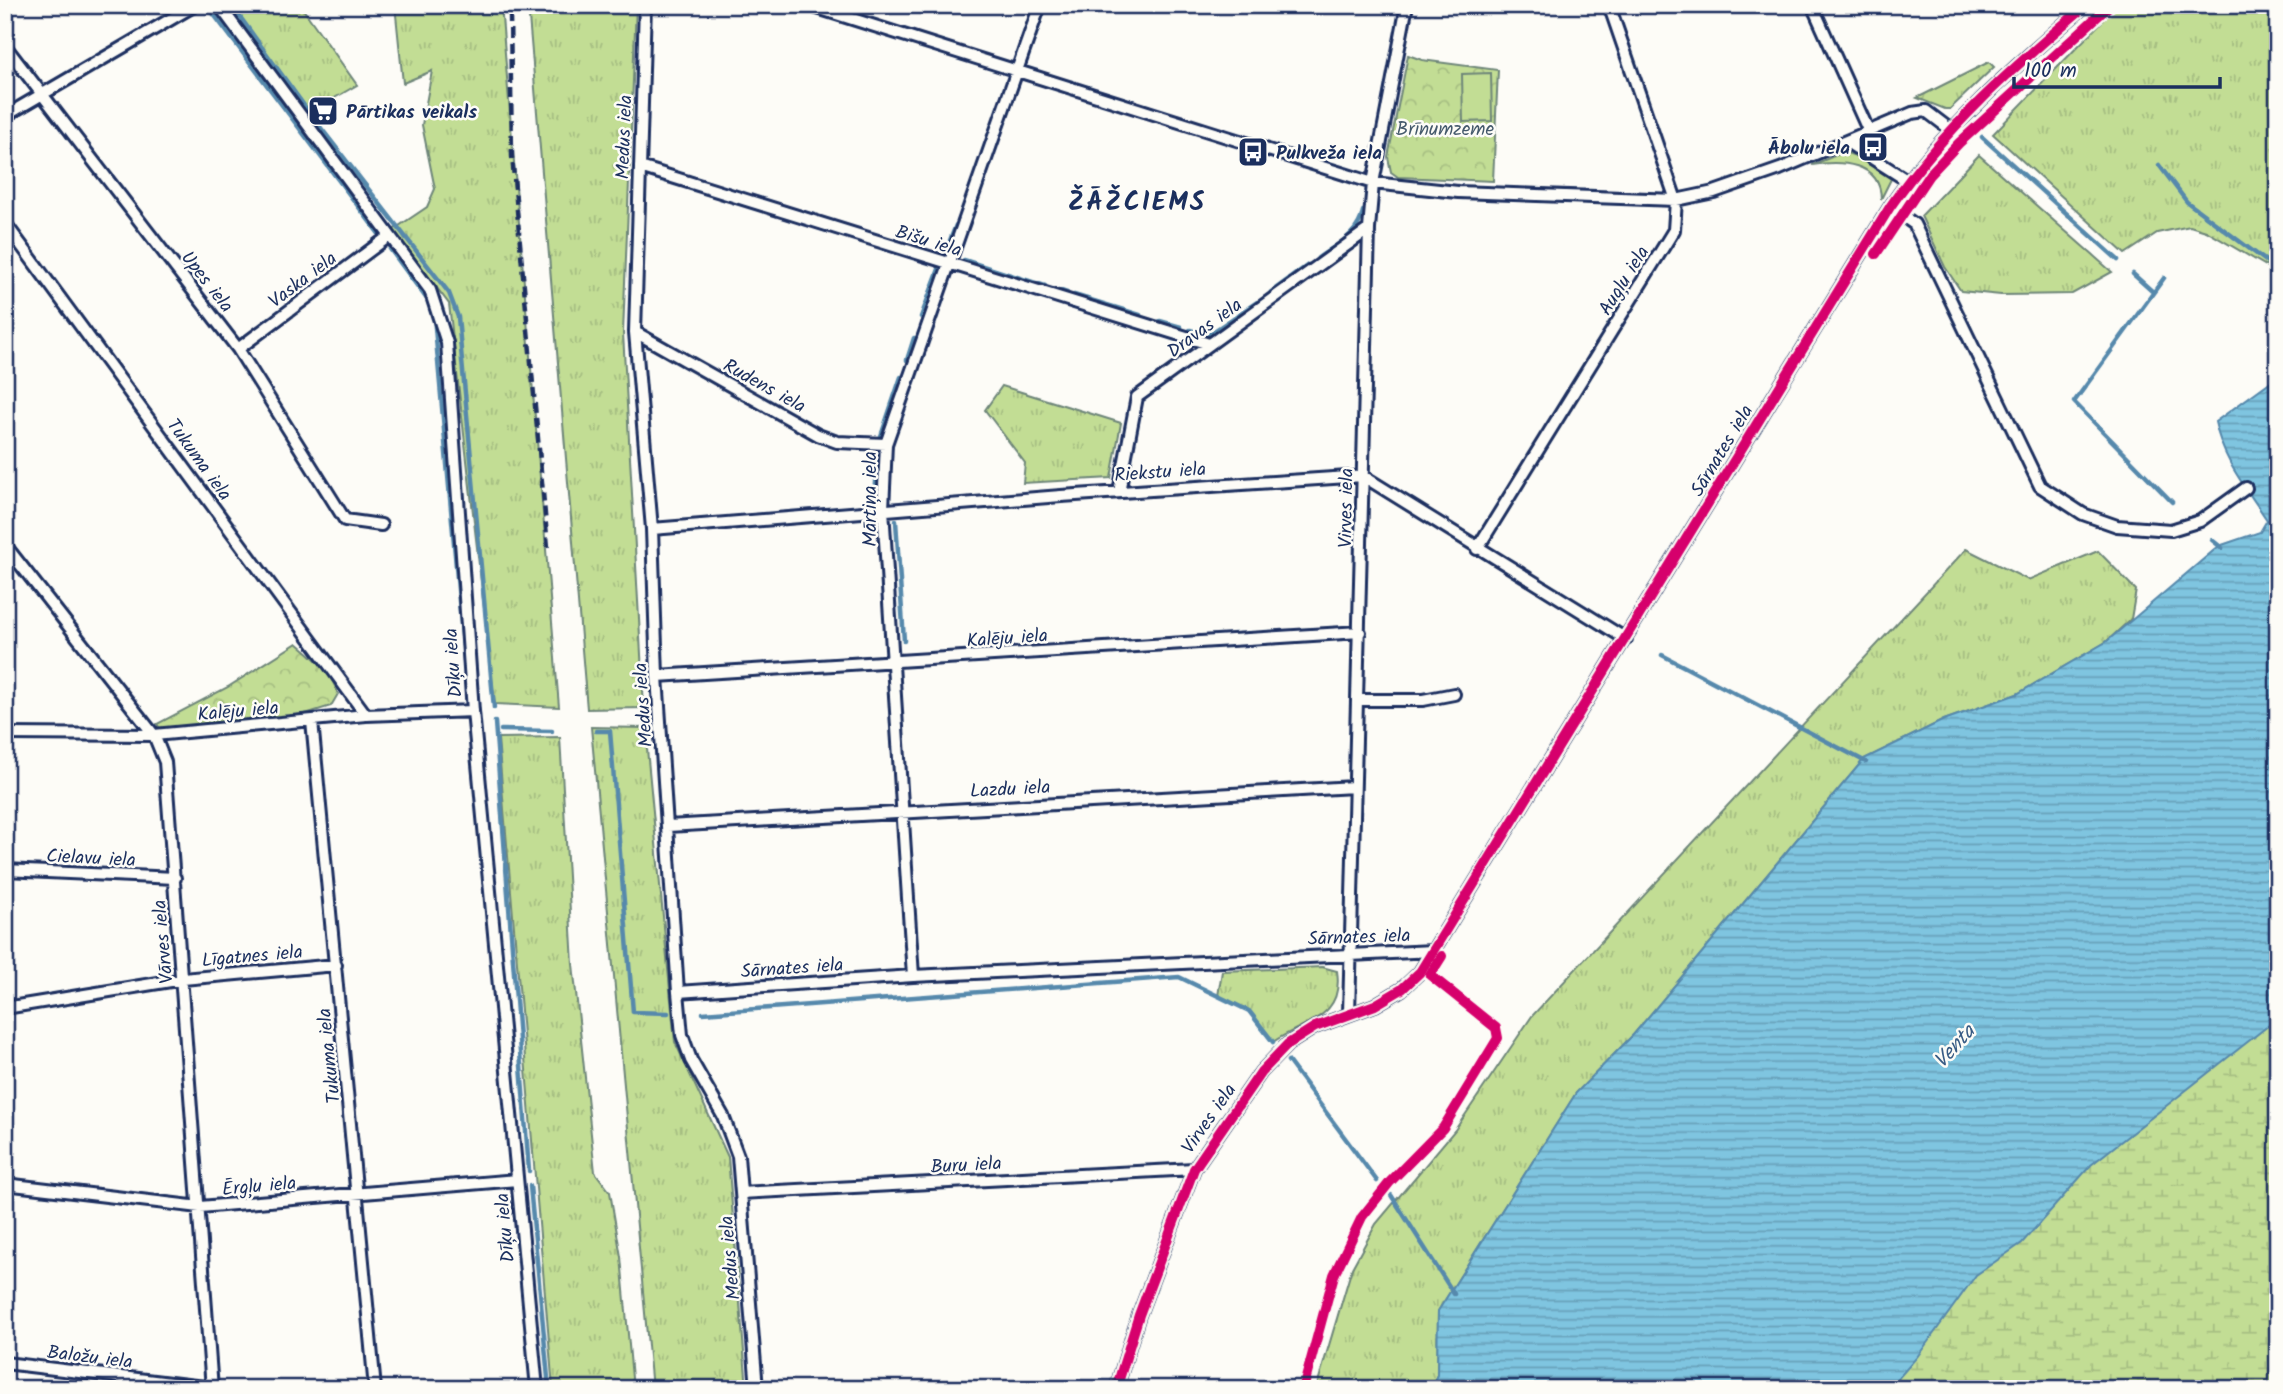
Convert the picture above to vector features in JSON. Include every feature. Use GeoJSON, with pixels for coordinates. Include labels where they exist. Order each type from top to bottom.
{"type":"FeatureCollection","features":[{"type":"Feature","properties":{"kind":"street"},"geometry":{"type":"LineString","coordinates":[[5,116],[195,5]]}},
{"type":"Feature","properties":{"kind":"street","name":"Dīķu iela"},"geometry":{"type":"LineString","coordinates":[[219,5],[388,237],[430,290],[447,343],[473,711],[537,1389]]}},
{"type":"Feature","properties":{"kind":"street","name":"Medus iela"},"geometry":{"type":"LineString","coordinates":[[645,5],[635,332],[652,529],[657,676],[678,992],[682,1035],[691,1060],[723,1115],[738,1156],[757,1389]]}},
{"type":"Feature","properties":{"kind":"street"},"geometry":{"type":"LineString","coordinates":[[808,5],[1373,183],[1458,192],[1676,200],[1714,192],[1847,142],[1912,113],[1926,111],[1951,130]]}},
{"type":"Feature","properties":{"kind":"street","name":"Mārtiņa iela"},"geometry":{"type":"LineString","coordinates":[[913,976],[883,509],[886,444],[1040,5]]}},
{"type":"Feature","properties":{"kind":"street","name":"Virves iela"},"geometry":{"type":"LineString","coordinates":[[1349,1014],[1369,229],[1373,183],[1407,5]]}},
{"type":"Feature","properties":{"kind":"street","name":"Augļu iela"},"geometry":{"type":"LineString","coordinates":[[1477,549],[1674,230],[1676,200],[1609,5]]}},
{"type":"Feature","properties":{"kind":"street"},"geometry":{"type":"LineString","coordinates":[[1812,5],[1869,132]]}},
{"type":"Feature","properties":{"kind":"street","name":"Sārnates iela"},"geometry":{"type":"LineString","coordinates":[[678,992],[913,976],[1433,951],[1890,207],[1951,130],[2007,73],[2086,5]]}},
{"type":"Feature","properties":{"kind":"street","name":"Upes iela"},"geometry":{"type":"LineString","coordinates":[[5,46],[238,349],[345,520],[381,525]]}},
{"type":"Feature","properties":{"kind":"street"},"geometry":{"type":"LineString","coordinates":[[1847,142],[1908,181]]}},
{"type":"Feature","properties":{"kind":"street","name":"Bišu iela"},"geometry":{"type":"LineString","coordinates":[[640,167],[1209,344]]}},
{"type":"Feature","properties":{"kind":"street"},"geometry":{"type":"LineString","coordinates":[[1890,207],[1914,224],[2040,486],[2083,514],[2117,526],[2171,530],[2200,521],[2246,488]]}},
{"type":"Feature","properties":{"kind":"street","name":"Tukuma iela"},"geometry":{"type":"LineString","coordinates":[[5,223],[366,715]]}},
{"type":"Feature","properties":{"kind":"street","name":"Dravas iela"},"geometry":{"type":"LineString","coordinates":[[1119,492],[1137,397],[1369,229]]}},
{"type":"Feature","properties":{"kind":"street","name":"Vaska iela"},"geometry":{"type":"LineString","coordinates":[[238,349],[388,237]]}},
{"type":"Feature","properties":{"kind":"street","name":"Rudens iela"},"geometry":{"type":"LineString","coordinates":[[635,332],[818,435],[837,442],[886,444]]}},
{"type":"Feature","properties":{"kind":"street"},"geometry":{"type":"LineString","coordinates":[[1363,476],[1626,639]]}},
{"type":"Feature","properties":{"kind":"street","name":"Riekstu iela"},"geometry":{"type":"LineString","coordinates":[[652,529],[883,509],[1363,476]]}},
{"type":"Feature","properties":{"kind":"street","name":"Vārves iela"},"geometry":{"type":"LineString","coordinates":[[5,545],[154,735],[165,762],[212,1388]]}},
{"type":"Feature","properties":{"kind":"street","name":"Kalēju iela"},"geometry":{"type":"LineString","coordinates":[[657,676],[1360,632]]}},
{"type":"Feature","properties":{"kind":"street"},"geometry":{"type":"LineString","coordinates":[[1357,700],[1423,700],[1454,694]]}},
{"type":"Feature","properties":{"kind":"street","name":"Kalēju iela"},"geometry":{"type":"LineString","coordinates":[[5,734],[154,735],[366,715],[473,711]]}},
{"type":"Feature","properties":{"kind":"street","name":"Tukuma iela"},"geometry":{"type":"LineString","coordinates":[[312,721],[359,1195],[375,1389]]}},
{"type":"Feature","properties":{"kind":"street","name":"Lazdu iela"},"geometry":{"type":"LineString","coordinates":[[668,826],[1354,787]]}},
{"type":"Feature","properties":{"kind":"street","name":"Cielavu iela"},"geometry":{"type":"LineString","coordinates":[[5,870],[175,878]]}},
{"type":"Feature","properties":{"kind":"street","name":"Virves iela"},"geometry":{"type":"LineString","coordinates":[[1116,1389],[1139,1315],[1194,1170],[1261,1072],[1287,1044],[1315,1027],[1375,1005],[1402,989],[1420,972],[1433,951]]}},
{"type":"Feature","properties":{"kind":"street","name":"Līgatnes iela"},"geometry":{"type":"LineString","coordinates":[[5,1008],[183,979],[336,965]]}},
{"type":"Feature","properties":{"kind":"street","name":"Buru iela"},"geometry":{"type":"LineString","coordinates":[[741,1193],[1194,1170]]}},
{"type":"Feature","properties":{"kind":"street","name":"Ērgļu iela"},"geometry":{"type":"LineString","coordinates":[[5,1184],[200,1207],[517,1180]]}},
{"type":"Feature","properties":{"kind":"street","name":"Baložu iela"},"geometry":{"type":"LineString","coordinates":[[5,1363],[212,1388]]}},
{"type":"Feature","properties":{"kind":"green space"},"geometry":{"type":"Polygon","coordinates":[[[289,5],[303,9],[357,85],[305,115],[232,14],[244,7],[289,5]]]}},
{"type":"Feature","properties":{"kind":"green space"},"geometry":{"type":"Polygon","coordinates":[[[395,5],[501,5],[559,707],[495,704],[449,304],[393,230],[427,207],[435,189],[422,125],[432,71],[403,83],[395,5]]]}},
{"type":"Feature","properties":{"kind":"green space"},"geometry":{"type":"Polygon","coordinates":[[[528,5],[636,5],[623,333],[644,708],[587,709],[528,5]]]}},
{"type":"Feature","properties":{"kind":"green space"},"geometry":{"type":"Polygon","coordinates":[[[2118,5],[2278,5],[2278,273],[2206,231],[2190,226],[2157,233],[2125,254],[1993,134],[2118,5]]]}},
{"type":"Feature","properties":{"kind":"green space","name":"Brīnumzeme"},"geometry":{"type":"Polygon","coordinates":[[[1408,55],[1422,60],[1498,70],[1493,181],[1398,177],[1391,172],[1388,157],[1408,55]]]}},
{"type":"Feature","properties":{"kind":"green space"},"geometry":{"type":"Polygon","coordinates":[[[1989,62],[1994,67],[1950,109],[1917,98],[1989,62]]]}},
{"type":"Feature","properties":{"kind":"green space"},"geometry":{"type":"Polygon","coordinates":[[[1491,73],[1492,121],[1463,122],[1462,74],[1491,73]]]}},
{"type":"Feature","properties":{"kind":"green space"},"geometry":{"type":"Polygon","coordinates":[[[1844,152],[1856,156],[1891,179],[1881,199],[1874,177],[1857,166],[1835,163],[1812,165],[1844,152]]]}},
{"type":"Feature","properties":{"kind":"green space"},"geometry":{"type":"Polygon","coordinates":[[[1979,155],[2112,272],[2072,294],[2001,295],[1961,291],[1945,267],[1921,216],[1979,155]]]}},
{"type":"Feature","properties":{"kind":"green space"},"geometry":{"type":"Polygon","coordinates":[[[1002,386],[1121,423],[1111,478],[1023,483],[1025,463],[985,410],[1002,386]]]}},
{"type":"Feature","properties":{"kind":"green space"},"geometry":{"type":"Polygon","coordinates":[[[1966,549],[2028,580],[2098,551],[2136,590],[2131,619],[2106,642],[2017,694],[1944,720],[1864,759],[1634,1034],[1576,1093],[1438,1311],[1437,1375],[1430,1389],[1316,1389],[1352,1268],[1376,1224],[1455,1130],[1532,1016],[1966,549]]]}},
{"type":"Feature","properties":{"kind":"green space"},"geometry":{"type":"Polygon","coordinates":[[[297,643],[316,660],[331,679],[338,694],[331,706],[299,716],[161,730],[157,724],[228,687],[297,643]]]}},
{"type":"Feature","properties":{"kind":"green space"},"geometry":{"type":"Polygon","coordinates":[[[591,727],[645,728],[675,1042],[728,1157],[747,1389],[652,1389],[591,727]]]}},
{"type":"Feature","properties":{"kind":"green space"},"geometry":{"type":"Polygon","coordinates":[[[560,737],[573,964],[595,1172],[610,1192],[621,1257],[633,1389],[553,1389],[498,738],[560,737]]]}},
{"type":"Feature","properties":{"kind":"green space"},"geometry":{"type":"Polygon","coordinates":[[[2278,855],[2278,1389],[1768,1389],[2278,855]]]}},
{"type":"Feature","properties":{"kind":"green space"},"geometry":{"type":"Polygon","coordinates":[[[1322,967],[1337,971],[1338,987],[1335,999],[1320,1016],[1273,1042],[1249,1011],[1218,996],[1222,971],[1322,967]]]}},
{"type":"Feature","properties":{"kind":"water","name":"Venta"},"geometry":{"type":"Polygon","coordinates":[[[2278,376],[2278,1018],[2091,1165],[2022,1243],[1976,1275],[1917,1357],[1889,1389],[1430,1389],[1437,1375],[1438,1311],[1576,1093],[1634,1034],[1864,759],[1944,720],[2017,694],[2106,642],[2219,546],[2260,532],[2267,520],[2230,462],[2215,422],[2278,376]]]}},
{"type":"Feature","properties":{"kind":"waterway"},"geometry":{"type":"LineString","coordinates":[[235,10],[308,111]]}},
{"type":"Feature","properties":{"kind":"waterway"},"geometry":{"type":"LineString","coordinates":[[212,12],[379,234]]}},
{"type":"Feature","properties":{"kind":"waterway"},"geometry":{"type":"LineString","coordinates":[[317,123],[449,293],[458,317],[494,708]]}},
{"type":"Feature","properties":{"kind":"waterway"},"geometry":{"type":"LineString","coordinates":[[1982,137],[2118,260]]}},
{"type":"Feature","properties":{"kind":"waterway"},"geometry":{"type":"LineString","coordinates":[[2159,165],[2187,202],[2278,270]]}},
{"type":"Feature","properties":{"kind":"waterway"},"geometry":{"type":"LineString","coordinates":[[1318,258],[1352,233],[1363,211]]}},
{"type":"Feature","properties":{"kind":"waterway"},"geometry":{"type":"LineString","coordinates":[[945,253],[956,225]]}},
{"type":"Feature","properties":{"kind":"waterway"},"geometry":{"type":"LineString","coordinates":[[390,249],[429,302]]}},
{"type":"Feature","properties":{"kind":"waterway"},"geometry":{"type":"LineString","coordinates":[[964,260],[1045,286]]}},
{"type":"Feature","properties":{"kind":"waterway"},"geometry":{"type":"LineString","coordinates":[[1271,292],[1308,265]]}},
{"type":"Feature","properties":{"kind":"waterway"},"geometry":{"type":"LineString","coordinates":[[921,317],[939,269]]}},
{"type":"Feature","properties":{"kind":"waterway"},"geometry":{"type":"LineString","coordinates":[[2133,274],[2153,292]]}},
{"type":"Feature","properties":{"kind":"waterway"},"geometry":{"type":"LineString","coordinates":[[2164,278],[2074,402],[2172,502]]}},
{"type":"Feature","properties":{"kind":"waterway"},"geometry":{"type":"LineString","coordinates":[[1058,290],[1067,293]]}},
{"type":"Feature","properties":{"kind":"waterway"},"geometry":{"type":"LineString","coordinates":[[1074,295],[1140,315]]}},
{"type":"Feature","properties":{"kind":"waterway"},"geometry":{"type":"LineString","coordinates":[[1190,330],[1208,335],[1257,302]]}},
{"type":"Feature","properties":{"kind":"waterway"},"geometry":{"type":"LineString","coordinates":[[434,316],[463,646]]}},
{"type":"Feature","properties":{"kind":"waterway"},"geometry":{"type":"LineString","coordinates":[[1160,321],[1181,327]]}},
{"type":"Feature","properties":{"kind":"waterway"},"geometry":{"type":"LineString","coordinates":[[907,360],[914,338]]}},
{"type":"Feature","properties":{"kind":"waterway"},"geometry":{"type":"LineString","coordinates":[[880,439],[901,377]]}},
{"type":"Feature","properties":{"kind":"waterway"},"geometry":{"type":"LineString","coordinates":[[874,498],[877,451]]}},
{"type":"Feature","properties":{"kind":"waterway"},"geometry":{"type":"LineString","coordinates":[[896,521],[904,641]]}},
{"type":"Feature","properties":{"kind":"waterway"},"geometry":{"type":"LineString","coordinates":[[2212,540],[2222,548]]}},
{"type":"Feature","properties":{"kind":"waterway"},"geometry":{"type":"LineString","coordinates":[[1662,655],[1866,762]]}},
{"type":"Feature","properties":{"kind":"waterway"},"geometry":{"type":"LineString","coordinates":[[495,722],[529,1171]]}},
{"type":"Feature","properties":{"kind":"waterway"},"geometry":{"type":"LineString","coordinates":[[501,730],[552,731]]}},
{"type":"Feature","properties":{"kind":"waterway"},"geometry":{"type":"LineString","coordinates":[[596,731],[610,731],[633,1012],[668,1013]]}},
{"type":"Feature","properties":{"kind":"waterway"},"geometry":{"type":"LineString","coordinates":[[703,1013],[1179,977],[1249,1011],[1273,1042]]}},
{"type":"Feature","properties":{"kind":"waterway"},"geometry":{"type":"LineString","coordinates":[[1288,1061],[1377,1181]]}},
{"type":"Feature","properties":{"kind":"waterway"},"geometry":{"type":"LineString","coordinates":[[530,1186],[549,1389]]}},
{"type":"Feature","properties":{"kind":"waterway"},"geometry":{"type":"LineString","coordinates":[[1391,1195],[1454,1294]]}},
{"type":"Feature","properties":{"kind":"railway"},"geometry":{"type":"LineString","coordinates":[[510,14],[512,156],[548,547]]}},
{"type":"Feature","properties":{"kind":"cycle path"},"geometry":{"type":"LineString","coordinates":[[1116,1389],[1139,1315],[1194,1169],[1261,1072],[1288,1044],[1315,1027],[1375,1005],[1402,989],[1420,972],[1890,207],[1933,151],[1981,100],[2086,5]]}},
{"type":"Feature","properties":{"kind":"cycle path"},"geometry":{"type":"LineString","coordinates":[[1876,254],[1929,175],[1959,143],[2110,5]]}},
{"type":"Feature","properties":{"kind":"cycle path"},"geometry":{"type":"LineString","coordinates":[[1303,1389],[1334,1275],[1362,1217],[1390,1182],[1443,1128],[1498,1038],[1496,1028],[1430,975],[1442,956]]}},
{"type":"Feature","properties":{"kind":"place","name":"Pārtikas veikals"},"geometry":{"type":"Point","coordinates":[323,111]}},
{"type":"Feature","properties":{"kind":"place","name":"Ābolu iela"},"geometry":{"type":"Point","coordinates":[1873,147]}},
{"type":"Feature","properties":{"kind":"place","name":"Pulkveža iela"},"geometry":{"type":"Point","coordinates":[1253,152]}},
{"type":"Feature","properties":{"kind":"district","name":"ŽĀŽCIEMS"},"geometry":{"type":"Point","coordinates":[1137,201]}}]}
